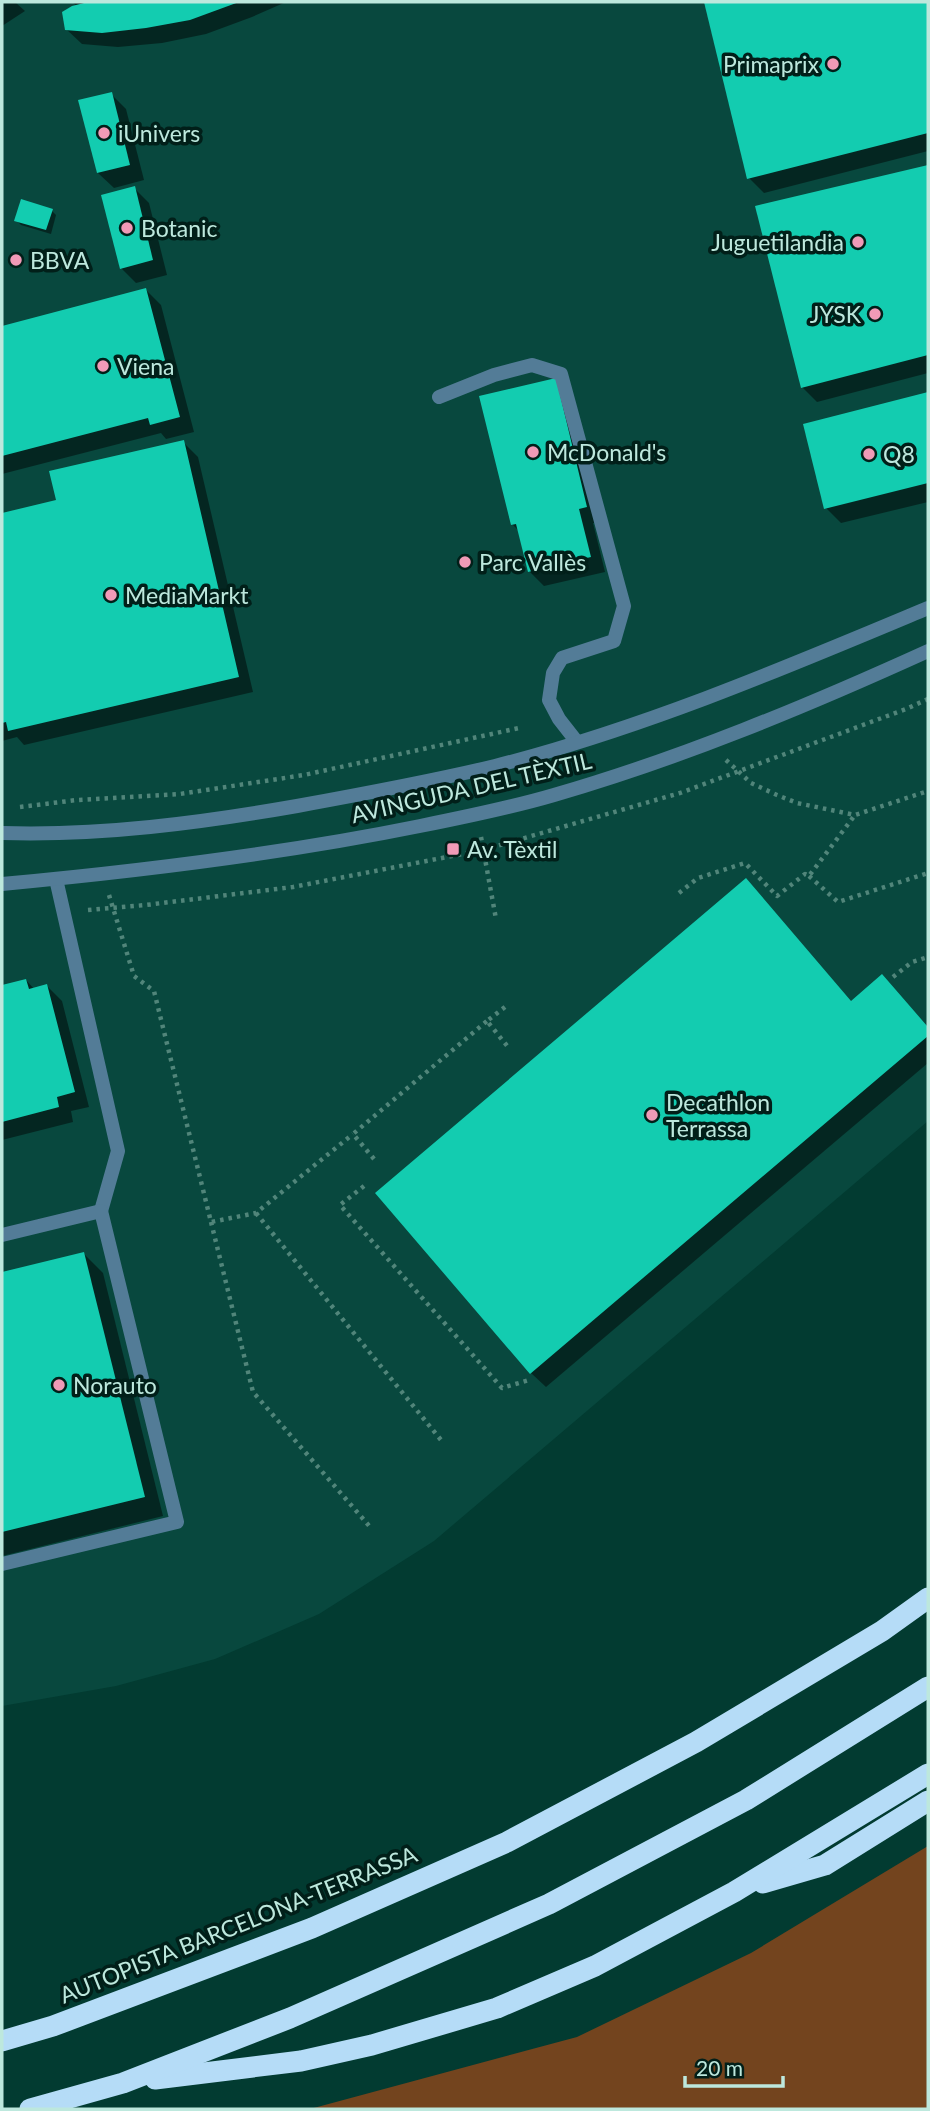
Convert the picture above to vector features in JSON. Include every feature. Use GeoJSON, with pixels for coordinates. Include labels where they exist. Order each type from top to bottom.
{"type":"FeatureCollection","features":[{"type":"Feature","properties":{"kind":"highway","name":"AUTOPISTA BARCELONA-TERRASSA"},"geometry":{"type":"LineString","coordinates":[[2,2041],[53,2026],[312,1928],[507,1842],[696,1742],[882,1631],[928,1598]]}},
{"type":"Feature","properties":{"kind":"highway"},"geometry":{"type":"LineString","coordinates":[[30,2109],[123,2082],[290,2018],[549,1904],[746,1800],[928,1688]]}},
{"type":"Feature","properties":{"kind":"highway"},"geometry":{"type":"LineString","coordinates":[[123,2082],[301,2061],[372,2045],[497,2008],[595,1966],[734,1892],[928,1774]]}},
{"type":"Feature","properties":{"kind":"highway"},"geometry":{"type":"LineString","coordinates":[[734,1892],[825,1865],[928,1801]]}},
{"type":"Feature","properties":{"kind":"street"},"geometry":{"type":"LineString","coordinates":[[439,397],[494,375],[532,365],[561,374],[624,606],[614,641],[562,658],[552,673],[549,700],[576,742]]}},
{"type":"Feature","properties":{"kind":"street","name":"AVINGUDA DEL TÈXTIL"},"geometry":{"type":"LineString","coordinates":[[2,833],[130,830],[240,816],[414,785],[576,742],[678,707],[928,608]]}},
{"type":"Feature","properties":{"kind":"street","name":"AVINGUDA DEL TÈXTIL"},"geometry":{"type":"LineString","coordinates":[[2,884],[173,866],[354,839],[553,796],[667,759],[830,696],[928,651]]}},
{"type":"Feature","properties":{"kind":"street"},"geometry":{"type":"LineString","coordinates":[[2,1564],[177,1522],[101,1211],[118,1151],[56,879]]}},
{"type":"Feature","properties":{"kind":"street"},"geometry":{"type":"LineString","coordinates":[[2,1235],[101,1211]]}},
{"type":"Feature","properties":{"kind":"path"},"geometry":{"type":"LineString","coordinates":[[14,808],[77,800],[180,794],[294,777],[519,728]]}},
{"type":"Feature","properties":{"kind":"path"},"geometry":{"type":"LineString","coordinates":[[725,759],[751,783],[778,795],[797,803],[855,815],[928,791]]}},
{"type":"Feature","properties":{"kind":"path"},"geometry":{"type":"LineString","coordinates":[[809,876],[855,815]]}},
{"type":"Feature","properties":{"kind":"path"},"geometry":{"type":"LineString","coordinates":[[679,893],[698,878],[745,863],[777,896],[805,874],[838,902],[928,873]]}},
{"type":"Feature","properties":{"kind":"path"},"geometry":{"type":"LineString","coordinates":[[109,895],[134,976],[154,991],[253,1392],[372,1528]]}},
{"type":"Feature","properties":{"kind":"path"},"geometry":{"type":"LineString","coordinates":[[892,977],[912,962],[928,957]]}},
{"type":"Feature","properties":{"kind":"path"},"geometry":{"type":"LineString","coordinates":[[211,1222],[256,1213],[505,1007]]}},
{"type":"Feature","properties":{"kind":"path"},"geometry":{"type":"LineString","coordinates":[[487,1021],[508,1047]]}},
{"type":"Feature","properties":{"kind":"path"},"geometry":{"type":"LineString","coordinates":[[353,1134],[374,1159]]}},
{"type":"Feature","properties":{"kind":"path"},"geometry":{"type":"LineString","coordinates":[[364,1186],[340,1205],[502,1388],[529,1380]]}},
{"type":"Feature","properties":{"kind":"path"},"geometry":{"type":"LineString","coordinates":[[256,1213],[442,1440]]}},
{"type":"Feature","properties":{"kind":"shaded area","name":"Parc Vallès"},"geometry":{"type":"Polygon","coordinates":[[[2,2],[928,2],[928,1121],[434,1541],[319,1614],[215,1659],[116,1686],[2,1706],[2,2]]]}},
{"type":"Feature","properties":{"kind":"shaded area"},"geometry":{"type":"Polygon","coordinates":[[[928,1846],[928,2109],[310,2109],[577,2037],[751,1953],[928,1846]]]}},
{"type":"Feature","properties":{"kind":"building"},"geometry":{"type":"Polygon","coordinates":[[[88,2],[239,2],[190,20],[146,28],[102,33],[65,30],[62,12],[88,2]]]}},
{"type":"Feature","properties":{"kind":"building"},"geometry":{"type":"Polygon","coordinates":[[[704,2],[928,2],[928,133],[747,179],[704,2]]]}},
{"type":"Feature","properties":{"kind":"building","name":"iUnivers"},"geometry":{"type":"Polygon","coordinates":[[[112,92],[130,165],[97,173],[78,100],[112,92]]]}},
{"type":"Feature","properties":{"kind":"building"},"geometry":{"type":"Polygon","coordinates":[[[928,165],[928,355],[801,388],[755,206],[928,165]]]}},
{"type":"Feature","properties":{"kind":"building","name":"Botanic"},"geometry":{"type":"Polygon","coordinates":[[[135,186],[153,260],[120,269],[101,195],[135,186]]]}},
{"type":"Feature","properties":{"kind":"building"},"geometry":{"type":"Polygon","coordinates":[[[21,199],[53,209],[46,230],[14,221],[21,199]]]}},
{"type":"Feature","properties":{"kind":"building"},"geometry":{"type":"Polygon","coordinates":[[[146,288],[180,417],[150,425],[148,418],[2,456],[2,326],[146,288]]]}},
{"type":"Feature","properties":{"kind":"building","name":"McDonald's"},"geometry":{"type":"Polygon","coordinates":[[[556,378],[587,507],[579,509],[591,557],[528,572],[516,524],[511,525],[479,396],[556,378]]]}},
{"type":"Feature","properties":{"kind":"building","name":"Q8"},"geometry":{"type":"Polygon","coordinates":[[[928,392],[928,483],[824,509],[803,424],[928,392]]]}},
{"type":"Feature","properties":{"kind":"building","name":"MediaMarkt"},"geometry":{"type":"Polygon","coordinates":[[[184,440],[239,677],[8,731],[6,722],[2,723],[2,513],[56,500],[49,471],[184,440]]]}},
{"type":"Feature","properties":{"kind":"building","name":"Decathlon Terrassa"},"geometry":{"type":"Polygon","coordinates":[[[746,878],[851,1001],[882,974],[928,1027],[928,1036],[530,1374],[375,1193],[746,878]]]}},
{"type":"Feature","properties":{"kind":"building"},"geometry":{"type":"Polygon","coordinates":[[[26,979],[29,989],[47,984],[75,1092],[57,1097],[59,1107],[2,1122],[2,985],[26,979]]]}},
{"type":"Feature","properties":{"kind":"building","name":"Norauto"},"geometry":{"type":"Polygon","coordinates":[[[84,1252],[145,1497],[2,1532],[2,1272],[84,1252]]]}},
{"type":"Feature","properties":{"kind":"place","name":"Primaprix"},"geometry":{"type":"Point","coordinates":[833,64]}},
{"type":"Feature","properties":{"kind":"place","name":"iUnivers"},"geometry":{"type":"Point","coordinates":[104,133]}},
{"type":"Feature","properties":{"kind":"place","name":"Botanic"},"geometry":{"type":"Point","coordinates":[127,228]}},
{"type":"Feature","properties":{"kind":"place","name":"Juguetilandia"},"geometry":{"type":"Point","coordinates":[858,242]}},
{"type":"Feature","properties":{"kind":"place","name":"BBVA"},"geometry":{"type":"Point","coordinates":[16,260]}},
{"type":"Feature","properties":{"kind":"place","name":"JYSK"},"geometry":{"type":"Point","coordinates":[875,314]}},
{"type":"Feature","properties":{"kind":"place","name":"Viena"},"geometry":{"type":"Point","coordinates":[103,366]}},
{"type":"Feature","properties":{"kind":"place","name":"McDonald's"},"geometry":{"type":"Point","coordinates":[533,452]}},
{"type":"Feature","properties":{"kind":"place","name":"Q8"},"geometry":{"type":"Point","coordinates":[869,454]}},
{"type":"Feature","properties":{"kind":"place","name":"Parc Vallès"},"geometry":{"type":"Point","coordinates":[465,562]}},
{"type":"Feature","properties":{"kind":"place","name":"MediaMarkt"},"geometry":{"type":"Point","coordinates":[111,595]}},
{"type":"Feature","properties":{"kind":"place","name":"Av. Tèxtil"},"geometry":{"type":"Point","coordinates":[453,849]}},
{"type":"Feature","properties":{"kind":"place","name":"Decathlon Terrassa"},"geometry":{"type":"Point","coordinates":[652,1115]}},
{"type":"Feature","properties":{"kind":"place","name":"Norauto"},"geometry":{"type":"Point","coordinates":[59,1385]}}]}
